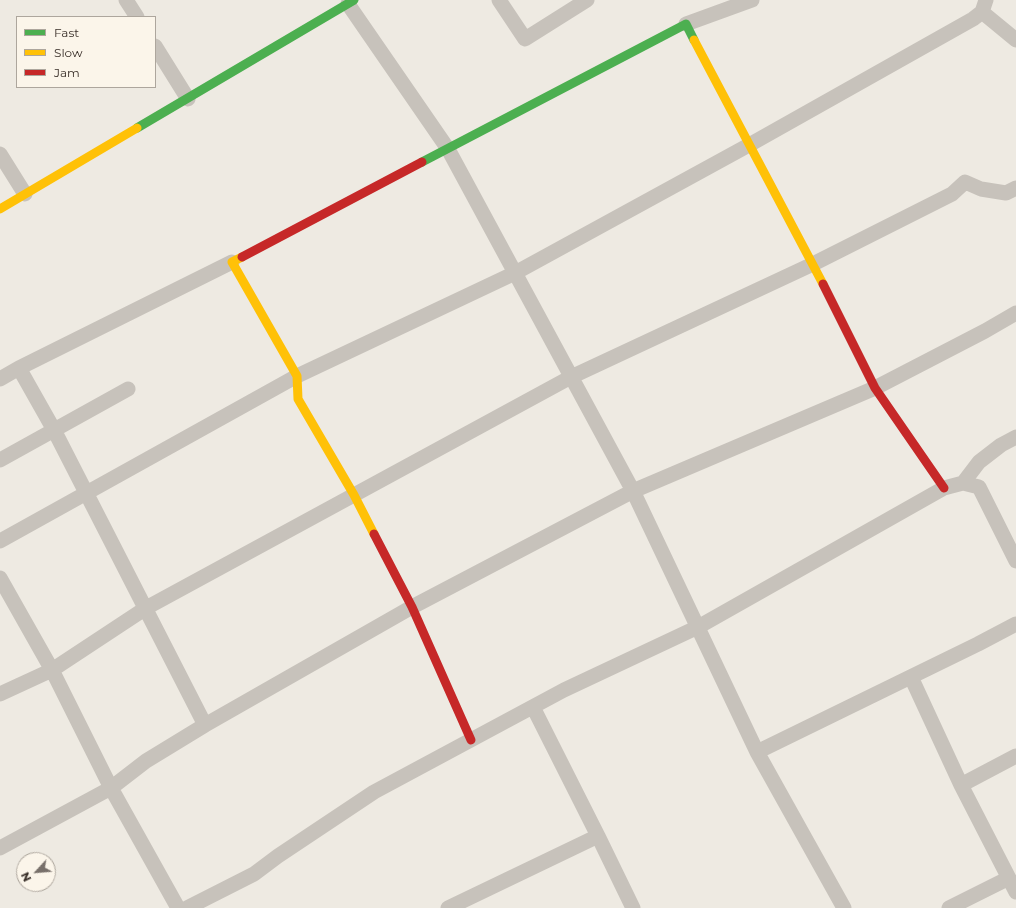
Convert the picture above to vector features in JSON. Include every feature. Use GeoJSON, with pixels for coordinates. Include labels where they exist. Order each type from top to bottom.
{"type":"FeatureCollection","features":[{"type":"Feature","properties":{"kind":"street"},"geometry":{"type":"LineString","coordinates":[[126,0],[136,16]]}},
{"type":"Feature","properties":{"kind":"street"},"geometry":{"type":"LineString","coordinates":[[499,0],[525,39],[587,0]]}},
{"type":"Feature","properties":{"kind":"street"},"geometry":{"type":"LineString","coordinates":[[0,378],[232,262],[686,24],[752,0]]}},
{"type":"Feature","properties":{"kind":"street"},"geometry":{"type":"LineString","coordinates":[[0,209],[351,2],[448,149],[633,491],[757,752],[844,908]]}},
{"type":"Feature","properties":{"kind":"street"},"geometry":{"type":"LineString","coordinates":[[0,541],[297,376],[514,273],[749,145],[974,19],[984,6],[1016,40]]}},
{"type":"Feature","properties":{"kind":"street"},"geometry":{"type":"LineString","coordinates":[[686,24],[813,264],[876,388],[944,488]]}},
{"type":"Feature","properties":{"kind":"street"},"geometry":{"type":"LineString","coordinates":[[156,48],[188,99]]}},
{"type":"Feature","properties":{"kind":"street"},"geometry":{"type":"LineString","coordinates":[[0,154],[25,194]]}},
{"type":"Feature","properties":{"kind":"street"},"geometry":{"type":"LineString","coordinates":[[0,694],[52,670],[146,608],[571,377],[813,264],[952,194],[965,182],[981,188],[1006,193],[1016,188]]}},
{"type":"Feature","properties":{"kind":"street"},"geometry":{"type":"LineString","coordinates":[[232,262],[297,376],[298,399],[354,495],[412,607],[471,740]]}},
{"type":"Feature","properties":{"kind":"street"},"geometry":{"type":"LineString","coordinates":[[0,848],[111,788],[146,761],[205,725],[412,607],[633,491],[876,388],[985,331],[1016,313]]}},
{"type":"Feature","properties":{"kind":"street"},"geometry":{"type":"LineString","coordinates":[[19,368],[54,430],[205,725]]}},
{"type":"Feature","properties":{"kind":"street"},"geometry":{"type":"LineString","coordinates":[[0,460],[128,389]]}},
{"type":"Feature","properties":{"kind":"street"},"geometry":{"type":"LineString","coordinates":[[963,483],[979,462],[1001,445],[1016,437]]}},
{"type":"Feature","properties":{"kind":"street"},"geometry":{"type":"LineString","coordinates":[[187,908],[254,874],[374,792],[571,687],[698,627],[944,488],[963,483],[979,487],[1016,561]]}},
{"type":"Feature","properties":{"kind":"street"},"geometry":{"type":"LineString","coordinates":[[0,578],[52,670],[111,788],[178,908]]}},
{"type":"Feature","properties":{"kind":"street"},"geometry":{"type":"LineString","coordinates":[[757,752],[1016,624]]}},
{"type":"Feature","properties":{"kind":"street"},"geometry":{"type":"LineString","coordinates":[[911,677],[961,785],[1016,892]]}},
{"type":"Feature","properties":{"kind":"street"},"geometry":{"type":"LineString","coordinates":[[533,707],[633,908]]}},
{"type":"Feature","properties":{"kind":"street"},"geometry":{"type":"LineString","coordinates":[[961,785],[1016,756]]}},
{"type":"Feature","properties":{"kind":"street"},"geometry":{"type":"LineString","coordinates":[[448,908],[598,836]]}},
{"type":"Feature","properties":{"kind":"street"},"geometry":{"type":"LineString","coordinates":[[949,908],[1009,878]]}},
{"type":"Feature","properties":{"kind":"traffic: fast"},"geometry":{"type":"LineString","coordinates":[[137,128],[354,0]]}},
{"type":"Feature","properties":{"kind":"traffic: fast"},"geometry":{"type":"LineString","coordinates":[[422,162],[686,24],[694,40]]}},
{"type":"Feature","properties":{"kind":"traffic: slow"},"geometry":{"type":"LineString","coordinates":[[694,40],[823,284]]}},
{"type":"Feature","properties":{"kind":"traffic: slow"},"geometry":{"type":"LineString","coordinates":[[0,209],[137,128]]}},
{"type":"Feature","properties":{"kind":"traffic: slow"},"geometry":{"type":"LineString","coordinates":[[242,257],[232,262],[297,376],[298,399],[354,495],[374,534]]}},
{"type":"Feature","properties":{"kind":"traffic: jam"},"geometry":{"type":"LineString","coordinates":[[242,257],[422,162]]}},
{"type":"Feature","properties":{"kind":"traffic: jam"},"geometry":{"type":"LineString","coordinates":[[823,284],[875,388],[944,488]]}},
{"type":"Feature","properties":{"kind":"traffic: jam"},"geometry":{"type":"LineString","coordinates":[[374,534],[412,607],[471,740]]}}]}
